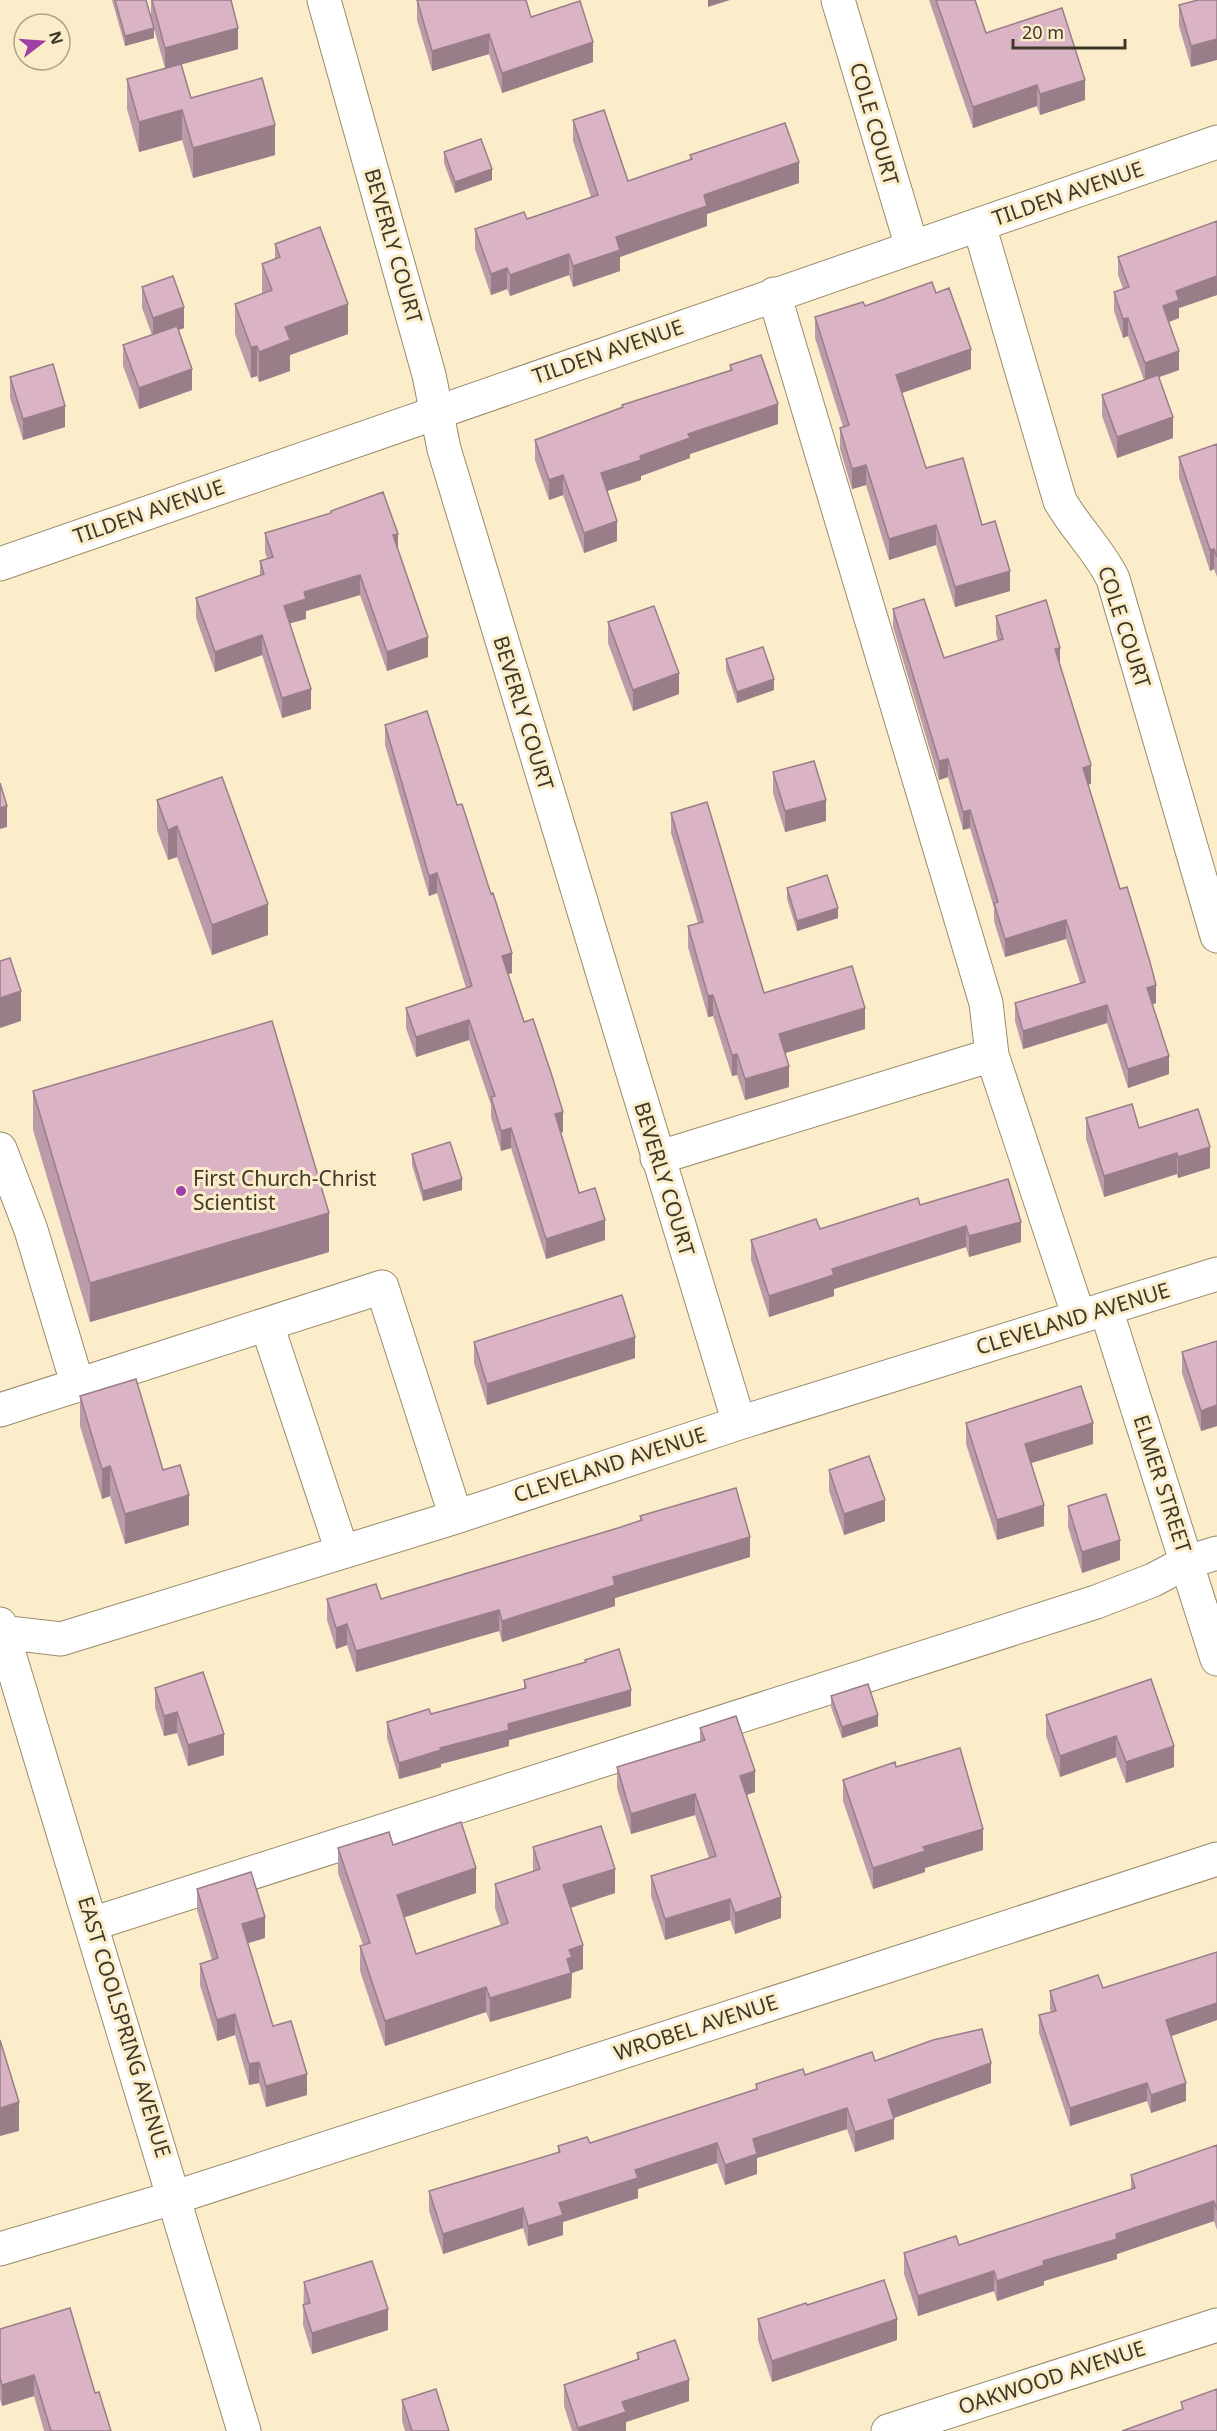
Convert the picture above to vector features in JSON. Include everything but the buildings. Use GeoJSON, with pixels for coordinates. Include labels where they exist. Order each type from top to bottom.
{"type":"FeatureCollection","features":[{"type":"Feature","properties":{"kind":"street","name":"BEVERLY COURT"},"geometry":{"type":"LineString","coordinates":[[324,0],[429,375],[444,449],[739,1423]]}},
{"type":"Feature","properties":{"kind":"street","name":"COLE COURT"},"geometry":{"type":"LineString","coordinates":[[838,0],[912,247]]}},
{"type":"Feature","properties":{"kind":"street","name":"TILDEN AVENUE"},"geometry":{"type":"LineString","coordinates":[[0,564],[1217,142]]}},
{"type":"Feature","properties":{"kind":"street","name":"COLE COURT"},"geometry":{"type":"LineString","coordinates":[[980,225],[1060,501],[1105,562],[1113,579],[1217,936]]}},
{"type":"Feature","properties":{"kind":"street","name":"ELMER STREET"},"geometry":{"type":"LineString","coordinates":[[774,294],[986,1003],[992,1055],[1092,1313],[1202,1557],[1217,1659]]}},
{"type":"Feature","properties":{"kind":"street"},"geometry":{"type":"LineString","coordinates":[[657,1158],[992,1055]]}},
{"type":"Feature","properties":{"kind":"street"},"geometry":{"type":"LineString","coordinates":[[4,1170],[78,1386]]}},
{"type":"Feature","properties":{"kind":"street","name":"CLEVELAND AVENUE"},"geometry":{"type":"LineString","coordinates":[[1,1630],[61,1639],[456,1517],[739,1423],[1217,1274]]}},
{"type":"Feature","properties":{"kind":"street"},"geometry":{"type":"LineString","coordinates":[[0,1410],[381,1287],[456,1517]]}},
{"type":"Feature","properties":{"kind":"street"},"geometry":{"type":"LineString","coordinates":[[267,1325],[342,1551]]}},
{"type":"Feature","properties":{"kind":"street"},"geometry":{"type":"LineString","coordinates":[[92,1924],[1096,1602],[1153,1580],[1202,1557]]}},
{"type":"Feature","properties":{"kind":"street","name":"EAST COOLSPRING AVENUE"},"geometry":{"type":"LineString","coordinates":[[1,1630],[176,2197],[244,2431]]}},
{"type":"Feature","properties":{"kind":"street","name":"WROBEL AVENUE"},"geometry":{"type":"LineString","coordinates":[[0,2249],[176,2197],[1217,1859]]}},
{"type":"Feature","properties":{"kind":"street","name":"OAKWOOD AVENUE"},"geometry":{"type":"LineString","coordinates":[[888,2431],[1217,2325]]}},
{"type":"Feature","properties":{"kind":"place","name":"First Church-Christ Scientist"},"geometry":{"type":"Point","coordinates":[181,1191]}}]}
